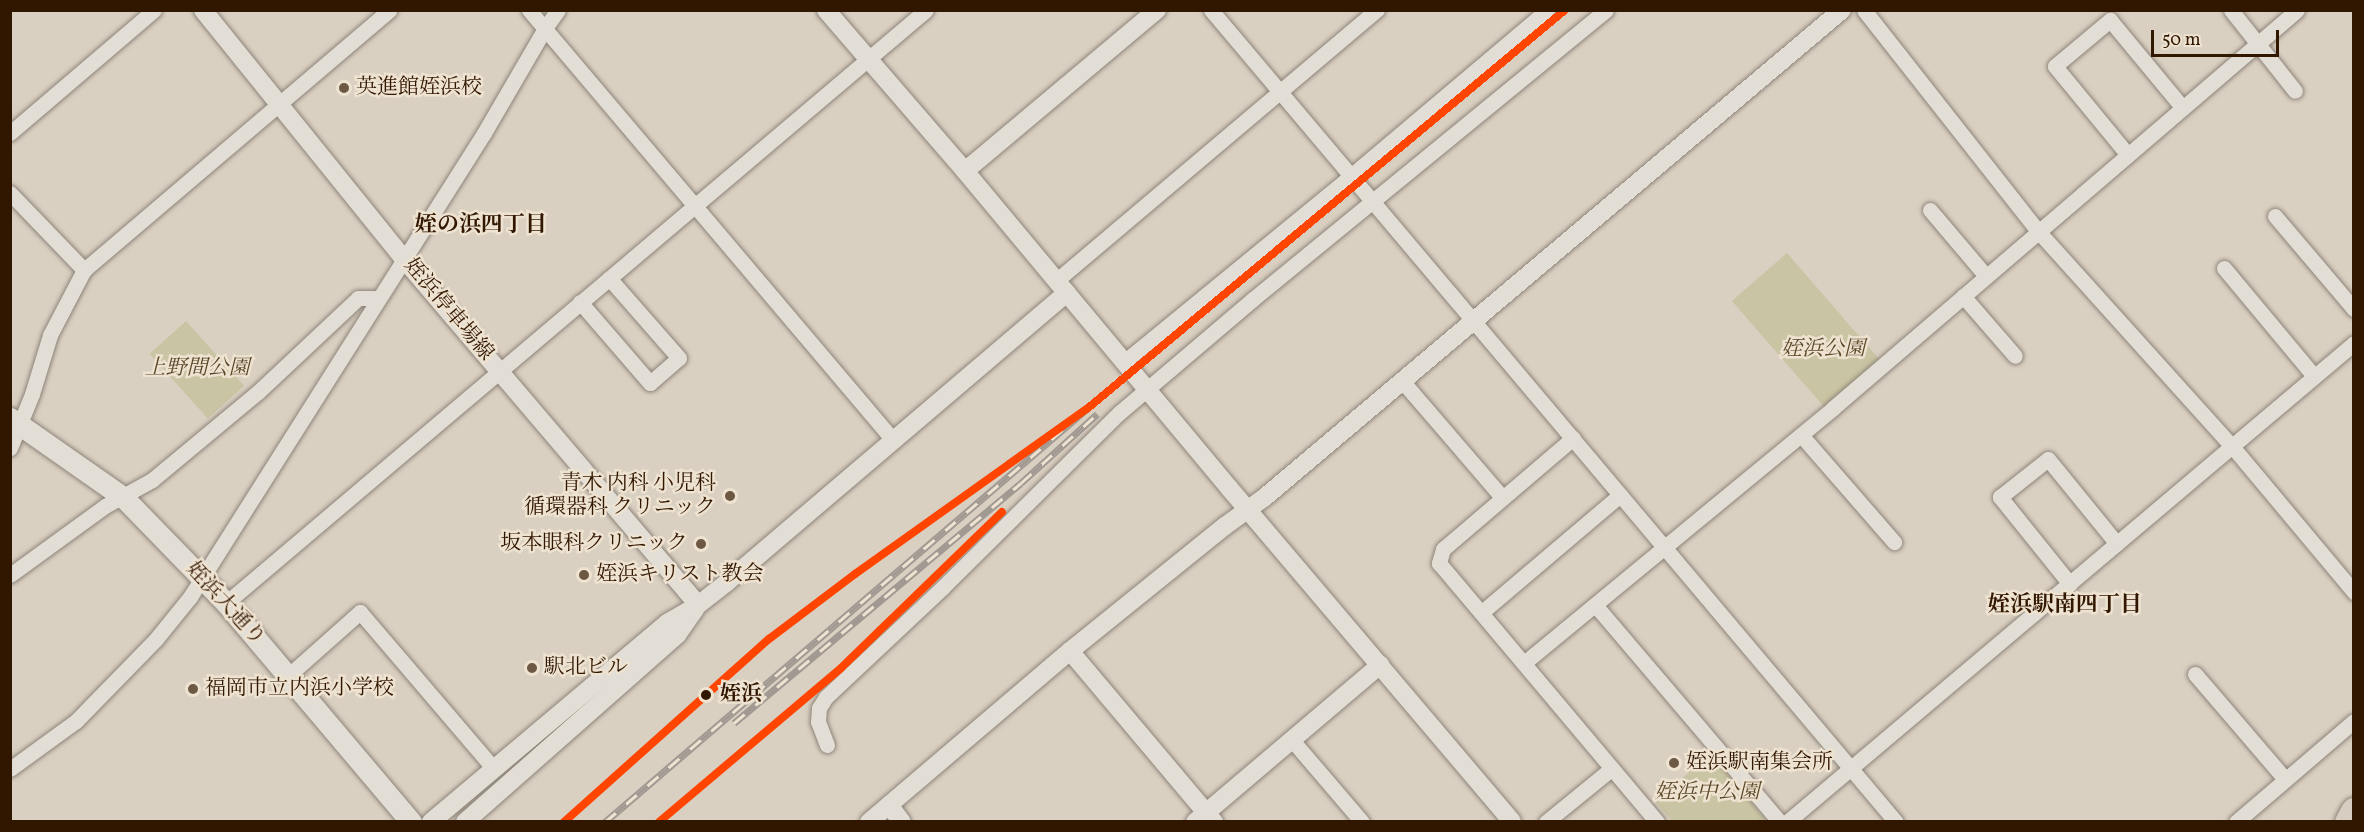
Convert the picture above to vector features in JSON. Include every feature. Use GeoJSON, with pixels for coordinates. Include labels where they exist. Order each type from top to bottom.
{"type":"FeatureCollection","features":[{"type":"Feature","properties":{"kind":"highway"},"geometry":{"type":"LineString","coordinates":[[2348,822],[2354,811]]}},
{"type":"Feature","properties":{"kind":"main road","name":"姪浜大通り"},"geometry":{"type":"LineString","coordinates":[[15,421],[123,497],[203,578],[289,675],[411,822]]}},
{"type":"Feature","properties":{"kind":"street"},"geometry":{"type":"LineString","coordinates":[[10,133],[154,10]]}},
{"type":"Feature","properties":{"kind":"street","name":"姪浜停車場線"},"geometry":{"type":"LineString","coordinates":[[203,10],[403,258],[698,605]]}},
{"type":"Feature","properties":{"kind":"street"},"geometry":{"type":"LineString","coordinates":[[10,448],[15,421],[32,394],[50,334],[84,270],[389,10]]}},
{"type":"Feature","properties":{"kind":"street"},"geometry":{"type":"LineString","coordinates":[[529,10],[893,440]]}},
{"type":"Feature","properties":{"kind":"street"},"geometry":{"type":"LineString","coordinates":[[10,769],[76,721],[156,639],[203,578],[377,298],[484,133],[545,28],[558,10]]}},
{"type":"Feature","properties":{"kind":"street"},"geometry":{"type":"LineString","coordinates":[[826,10],[965,171],[1512,822]]}},
{"type":"Feature","properties":{"kind":"street"},"geometry":{"type":"LineString","coordinates":[[226,603],[926,10]]}},
{"type":"Feature","properties":{"kind":"street"},"geometry":{"type":"LineString","coordinates":[[965,171],[1157,10]]}},
{"type":"Feature","properties":{"kind":"street"},"geometry":{"type":"LineString","coordinates":[[1211,10],[1896,822]]}},
{"type":"Feature","properties":{"kind":"street"},"geometry":{"type":"LineString","coordinates":[[431,822],[667,623],[698,605],[893,440],[1279,92],[1377,10]]}},
{"type":"Feature","properties":{"kind":"street"},"geometry":{"type":"LineString","coordinates":[[1125,361],[1352,175],[1547,10]]}},
{"type":"Feature","properties":{"kind":"street"},"geometry":{"type":"LineString","coordinates":[[827,745],[818,722],[819,708],[826,697],[1147,389],[1253,299],[1606,10]]}},
{"type":"Feature","properties":{"kind":"street"},"geometry":{"type":"LineString","coordinates":[[869,822],[1070,651],[1475,322],[1842,10]]}},
{"type":"Feature","properties":{"kind":"street"},"geometry":{"type":"LineString","coordinates":[[1864,10],[2038,231],[2231,445],[2354,591]]}},
{"type":"Feature","properties":{"kind":"street"},"geometry":{"type":"LineString","coordinates":[[2231,10],[2295,91]]}},
{"type":"Feature","properties":{"kind":"street"},"geometry":{"type":"LineString","coordinates":[[1524,663],[1801,435],[2297,10]]}},
{"type":"Feature","properties":{"kind":"street"},"geometry":{"type":"LineString","coordinates":[[2128,155],[2055,66],[2110,21],[2182,107]]}},
{"type":"Feature","properties":{"kind":"street"},"geometry":{"type":"LineString","coordinates":[[10,193],[84,270]]}},
{"type":"Feature","properties":{"kind":"street"},"geometry":{"type":"LineString","coordinates":[[1930,210],[1986,276]]}},
{"type":"Feature","properties":{"kind":"street"},"geometry":{"type":"LineString","coordinates":[[2275,216],[2354,309]]}},
{"type":"Feature","properties":{"kind":"street"},"geometry":{"type":"LineString","coordinates":[[2224,268],[2314,376]]}},
{"type":"Feature","properties":{"kind":"street"},"geometry":{"type":"LineString","coordinates":[[580,302],[650,383],[679,357],[609,278]]}},
{"type":"Feature","properties":{"kind":"street"},"geometry":{"type":"LineString","coordinates":[[1962,296],[2015,356]]}},
{"type":"Feature","properties":{"kind":"street"},"geometry":{"type":"LineString","coordinates":[[10,575],[105,506],[152,480],[258,392],[358,298],[377,298]]}},
{"type":"Feature","properties":{"kind":"street"},"geometry":{"type":"LineString","coordinates":[[1787,822],[2354,343]]}},
{"type":"Feature","properties":{"kind":"street"},"geometry":{"type":"LineString","coordinates":[[1403,382],[1502,497]]}},
{"type":"Feature","properties":{"kind":"street"},"geometry":{"type":"LineString","coordinates":[[1801,435],[1894,542]]}},
{"type":"Feature","properties":{"kind":"street"},"geometry":{"type":"LineString","coordinates":[[1573,438],[1443,549],[1439,563],[1657,822]]}},
{"type":"Feature","properties":{"kind":"street"},"geometry":{"type":"LineString","coordinates":[[2070,584],[2000,497],[2048,459],[2118,544]]}},
{"type":"Feature","properties":{"kind":"street"},"geometry":{"type":"LineString","coordinates":[[1482,612],[1620,495]]}},
{"type":"Feature","properties":{"kind":"street"},"geometry":{"type":"LineString","coordinates":[[465,822],[677,635],[698,605]]}},
{"type":"Feature","properties":{"kind":"street"},"geometry":{"type":"LineString","coordinates":[[1596,606],[1780,822]]}},
{"type":"Feature","properties":{"kind":"street"},"geometry":{"type":"LineString","coordinates":[[289,675],[360,612],[494,769]]}},
{"type":"Feature","properties":{"kind":"street"},"geometry":{"type":"LineString","coordinates":[[1070,651],[1205,818],[1380,665]]}},
{"type":"Feature","properties":{"kind":"street"},"geometry":{"type":"LineString","coordinates":[[2194,674],[2285,779]]}},
{"type":"Feature","properties":{"kind":"street"},"geometry":{"type":"LineString","coordinates":[[2236,822],[2354,722]]}},
{"type":"Feature","properties":{"kind":"street"},"geometry":{"type":"LineString","coordinates":[[1292,740],[1362,822]]}},
{"type":"Feature","properties":{"kind":"street"},"geometry":{"type":"LineString","coordinates":[[1546,822],[1611,769]]}},
{"type":"Feature","properties":{"kind":"street"},"geometry":{"type":"LineString","coordinates":[[2342,822],[2354,799]]}},
{"type":"Feature","properties":{"kind":"street"},"geometry":{"type":"LineString","coordinates":[[889,805],[902,822]]}},
{"type":"Feature","properties":{"kind":"green space","name":"姪浜公園"},"geometry":{"type":"Polygon","coordinates":[[[1787,253],[1883,364],[1828,412],[1732,301],[1787,253]]]}},
{"type":"Feature","properties":{"kind":"green space","name":"上野間公園"},"geometry":{"type":"Polygon","coordinates":[[[186,321],[244,386],[208,418],[150,354],[186,321]]]}},
{"type":"Feature","properties":{"kind":"green space","name":"姪浜中公園"},"geometry":{"type":"Polygon","coordinates":[[[1710,753],[1766,821],[1672,821],[1656,802],[1710,753]]]}},
{"type":"Feature","properties":{"kind":"railway"},"geometry":{"type":"LineString","coordinates":[[605,822],[1088,408]]}},
{"type":"Feature","properties":{"kind":"railway"},"geometry":{"type":"LineString","coordinates":[[734,723],[1021,483],[1097,414]]}},
{"type":"Feature","properties":{"kind":"transit line"},"geometry":{"type":"LineString","coordinates":[[564,822],[769,639],[855,574],[1088,408],[1565,10]]}},
{"type":"Feature","properties":{"kind":"transit line"},"geometry":{"type":"LineString","coordinates":[[659,822],[841,668],[1002,512]]}},
{"type":"Feature","properties":{"kind":"place","name":"英進館姪浜校"},"geometry":{"type":"Point","coordinates":[344,88]}},
{"type":"Feature","properties":{"kind":"place","name":"青木 内科 小児科 循環器科 クリニック"},"geometry":{"type":"Point","coordinates":[730,496]}},
{"type":"Feature","properties":{"kind":"place","name":"坂本眼科クリニック"},"geometry":{"type":"Point","coordinates":[701,544]}},
{"type":"Feature","properties":{"kind":"place","name":"姪浜キリスト教会"},"geometry":{"type":"Point","coordinates":[584,575]}},
{"type":"Feature","properties":{"kind":"place","name":"駅北ビル"},"geometry":{"type":"Point","coordinates":[532,668]}},
{"type":"Feature","properties":{"kind":"place","name":"福岡市立内浜小学校"},"geometry":{"type":"Point","coordinates":[193,689]}},
{"type":"Feature","properties":{"kind":"place","name":"姪浜"},"geometry":{"type":"Point","coordinates":[706,695]}},
{"type":"Feature","properties":{"kind":"place","name":"姪浜駅南集会所"},"geometry":{"type":"Point","coordinates":[1674,763]}},
{"type":"Feature","properties":{"kind":"district","name":"姪の浜四丁目"},"geometry":{"type":"Point","coordinates":[481,226]}},
{"type":"Feature","properties":{"kind":"district","name":"姪浜駅南四丁目"},"geometry":{"type":"Point","coordinates":[2065,606]}}]}
